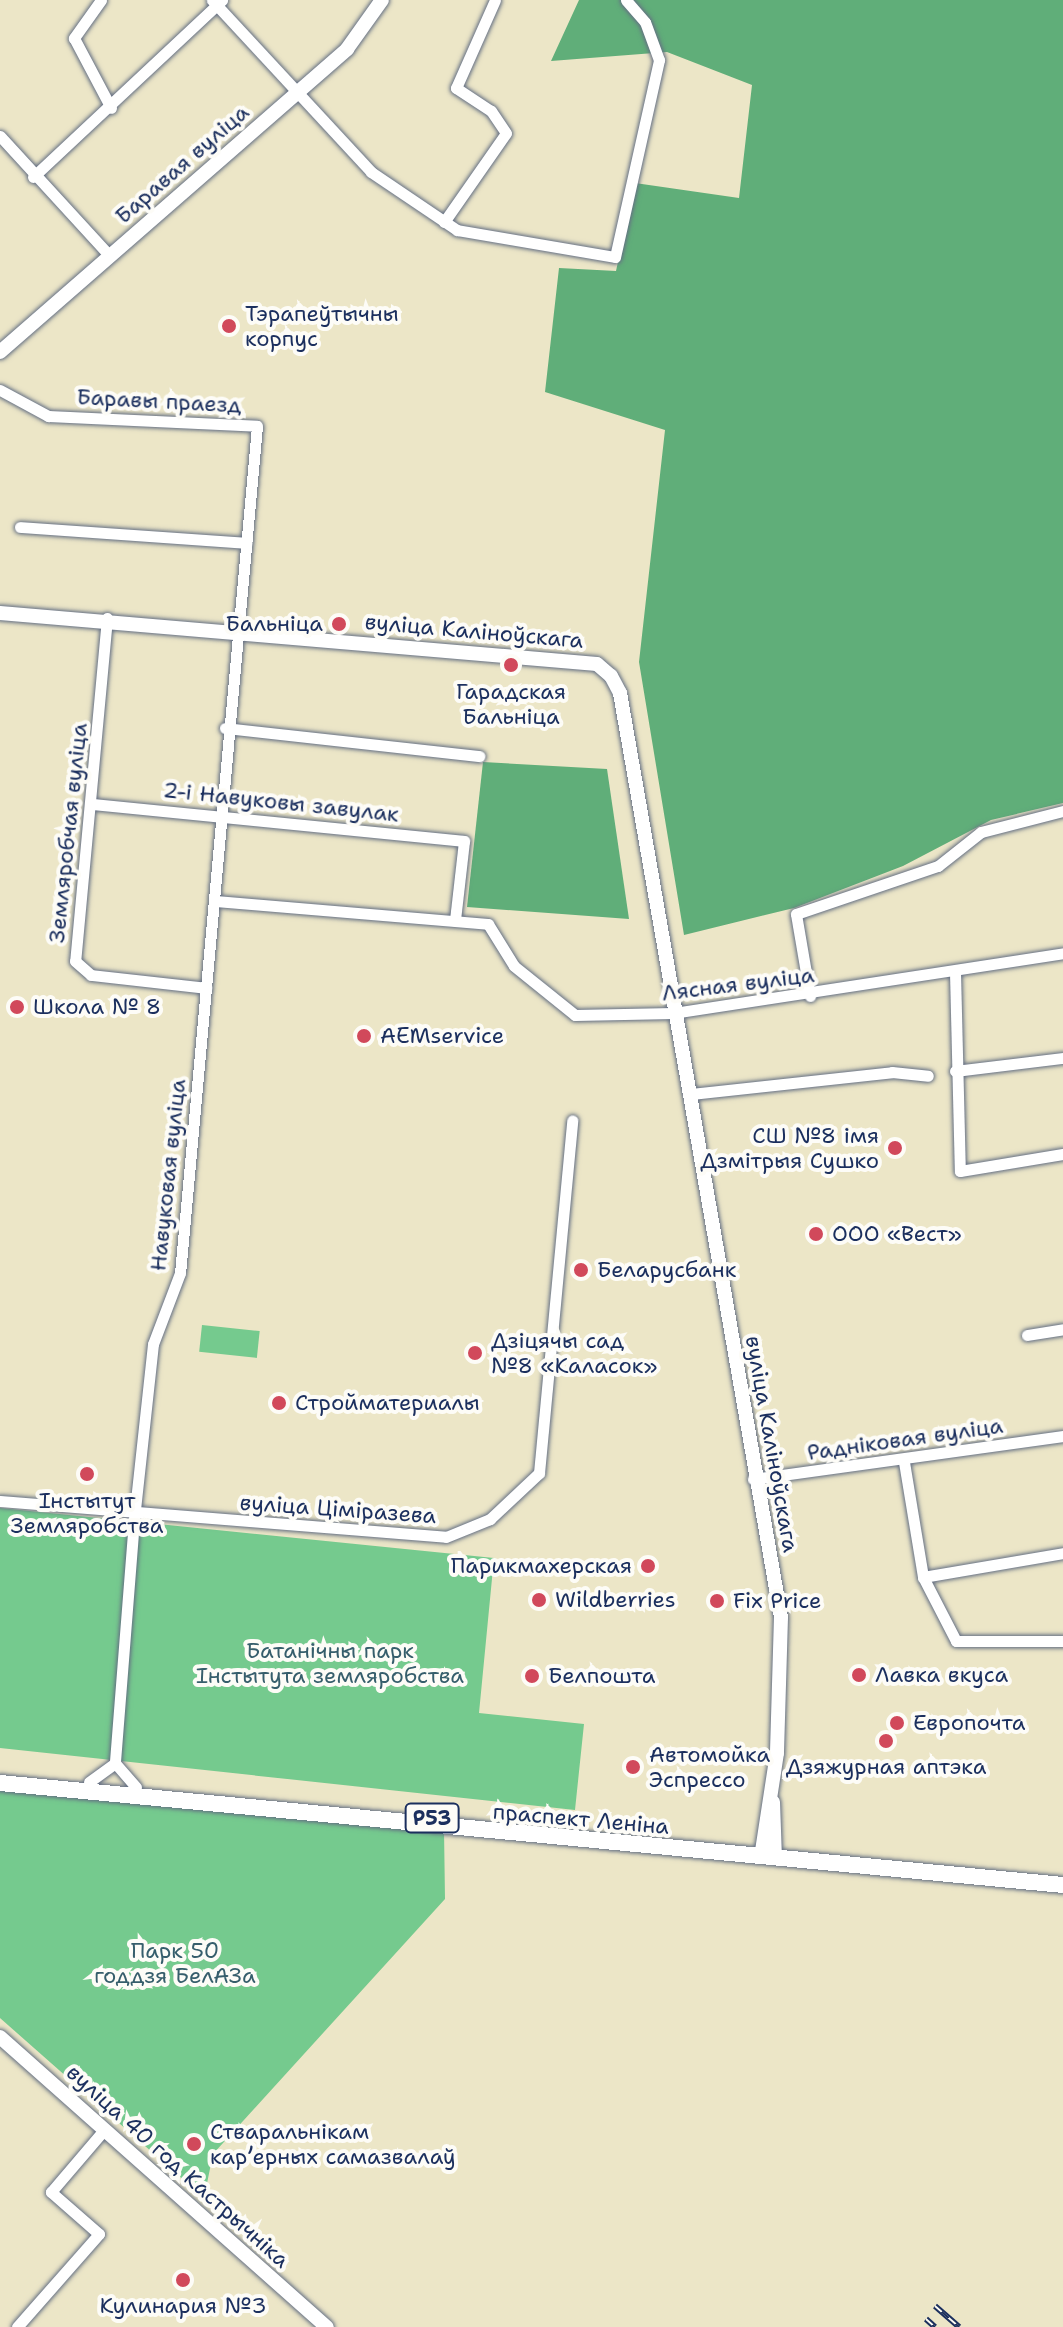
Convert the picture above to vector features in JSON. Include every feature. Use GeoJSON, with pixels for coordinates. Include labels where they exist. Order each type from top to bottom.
{"type":"FeatureCollection","features":[{"type":"Feature","properties":{"kind":"main road","name":"праспект Леніна"},"geometry":{"type":"LineString","coordinates":[[0,1774],[1063,1885]]}},
{"type":"Feature","properties":{"kind":"main road","name":"праспект Леніна"},"geometry":{"type":"LineString","coordinates":[[0,1783],[769,1853],[1063,1876]]}},
{"type":"Feature","properties":{"kind":"street"},"geometry":{"type":"LineString","coordinates":[[101,0],[74,38],[111,108]]}},
{"type":"Feature","properties":{"kind":"street","name":"Баравая вуліца"},"geometry":{"type":"LineString","coordinates":[[0,352],[347,49],[382,0]]}},
{"type":"Feature","properties":{"kind":"street"},"geometry":{"type":"LineString","coordinates":[[444,222],[506,133],[491,111],[456,88],[495,0]]}},
{"type":"Feature","properties":{"kind":"street"},"geometry":{"type":"LineString","coordinates":[[33,177],[111,108],[217,2],[371,172],[444,222],[488,239],[615,257],[659,60],[645,22],[626,0]]}},
{"type":"Feature","properties":{"kind":"street"},"geometry":{"type":"LineString","coordinates":[[0,136],[33,177],[110,256]]}},
{"type":"Feature","properties":{"kind":"street","name":"Баравы праезд"},"geometry":{"type":"LineString","coordinates":[[0,390],[48,416],[257,426],[237,635]]}},
{"type":"Feature","properties":{"kind":"street"},"geometry":{"type":"LineString","coordinates":[[20,527],[246,543]]}},
{"type":"Feature","properties":{"kind":"street","name":"вуліца Каліноўскага"},"geometry":{"type":"LineString","coordinates":[[0,613],[107,618],[237,635],[597,664],[611,676],[620,693],[783,1642],[769,1853]]}},
{"type":"Feature","properties":{"kind":"street","name":"Земляробчая вуліца"},"geometry":{"type":"LineString","coordinates":[[107,618],[80,971],[206,988]]}},
{"type":"Feature","properties":{"kind":"street","name":"Навуковая вуліца"},"geometry":{"type":"LineString","coordinates":[[115,1763],[135,1514],[153,1344],[180,1273],[215,901],[225,728],[237,635]]}},
{"type":"Feature","properties":{"kind":"street"},"geometry":{"type":"LineString","coordinates":[[225,728],[479,756]]}},
{"type":"Feature","properties":{"kind":"street","name":"2-і Навуковы завулак"},"geometry":{"type":"LineString","coordinates":[[93,804],[464,841],[455,920]]}},
{"type":"Feature","properties":{"kind":"street"},"geometry":{"type":"LineString","coordinates":[[810,996],[796,914],[938,866],[981,832],[1063,811]]}},
{"type":"Feature","properties":{"kind":"street"},"geometry":{"type":"LineString","coordinates":[[215,901],[455,920]]}},
{"type":"Feature","properties":{"kind":"street","name":"Лясная вуліца"},"geometry":{"type":"LineString","coordinates":[[455,920],[488,924],[514,966],[575,1015],[673,1013],[810,996],[1063,953]]}},
{"type":"Feature","properties":{"kind":"street"},"geometry":{"type":"LineString","coordinates":[[955,972],[955,1071],[960,1171],[1063,1154]]}},
{"type":"Feature","properties":{"kind":"street"},"geometry":{"type":"LineString","coordinates":[[955,1071],[1063,1058]]}},
{"type":"Feature","properties":{"kind":"street"},"geometry":{"type":"LineString","coordinates":[[691,1094],[892,1072],[928,1076]]}},
{"type":"Feature","properties":{"kind":"street","name":"вуліца Ціміразева"},"geometry":{"type":"LineString","coordinates":[[0,1501],[446,1537],[490,1519],[539,1473],[572,1121]]}},
{"type":"Feature","properties":{"kind":"street"},"geometry":{"type":"LineString","coordinates":[[1027,1335],[1063,1329]]}},
{"type":"Feature","properties":{"kind":"street","name":"Радніковая вуліца"},"geometry":{"type":"LineString","coordinates":[[753,1479],[904,1462],[1063,1436]]}},
{"type":"Feature","properties":{"kind":"street"},"geometry":{"type":"LineString","coordinates":[[904,1462],[923,1577],[956,1641],[1063,1641]]}},
{"type":"Feature","properties":{"kind":"street"},"geometry":{"type":"LineString","coordinates":[[923,1577],[1063,1553]]}},
{"type":"Feature","properties":{"kind":"street"},"geometry":{"type":"LineString","coordinates":[[89,1782],[115,1763],[136,1787]]}},
{"type":"Feature","properties":{"kind":"street","name":"вуліца 40 год Кастрычніка"},"geometry":{"type":"LineString","coordinates":[[0,2037],[327,2327]]}},
{"type":"Feature","properties":{"kind":"street"},"geometry":{"type":"LineString","coordinates":[[17,2327],[99,2234],[51,2192],[104,2130]]}},
{"type":"Feature","properties":{"kind":"green space"},"geometry":{"type":"Polygon","coordinates":[[[579,0],[1063,0],[1063,803],[991,820],[903,866],[794,908],[684,935],[639,662],[665,430],[545,392],[559,268],[616,271],[635,183],[739,198],[752,85],[667,52],[551,61],[579,0]]]}},
{"type":"Feature","properties":{"kind":"green space"},"geometry":{"type":"Polygon","coordinates":[[[483,762],[607,769],[629,919],[467,907],[483,762]]]}},
{"type":"Feature","properties":{"kind":"green space"},"geometry":{"type":"Polygon","coordinates":[[[202,1325],[260,1331],[257,1358],[199,1352],[202,1325]]]}},
{"type":"Feature","properties":{"kind":"green space","name":"Батанічны парк Інстытута земляробства"},"geometry":{"type":"Polygon","coordinates":[[[0,1508],[494,1558],[479,1713],[584,1724],[575,1810],[0,1748],[0,1508]]]}},
{"type":"Feature","properties":{"kind":"green space","name":"Парк 50 годдзя БелАЗа"},"geometry":{"type":"Polygon","coordinates":[[[0,1788],[444,1829],[445,1899],[213,2154],[204,2198],[0,2018],[0,1788]]]}},
{"type":"Feature","properties":{"kind":"railway"},"geometry":{"type":"LineString","coordinates":[[935,2306],[959,2327]]}},
{"type":"Feature","properties":{"kind":"railway"},"geometry":{"type":"LineString","coordinates":[[926,2319],[935,2327]]}},
{"type":"Feature","properties":{"kind":"place","name":"Тэрапеўтычны корпус"},"geometry":{"type":"Point","coordinates":[229,326]}},
{"type":"Feature","properties":{"kind":"place","name":"Бальніца"},"geometry":{"type":"Point","coordinates":[339,624]}},
{"type":"Feature","properties":{"kind":"place","name":"Гарадская Бальніца"},"geometry":{"type":"Point","coordinates":[511,665]}},
{"type":"Feature","properties":{"kind":"place","name":"Школа № 8"},"geometry":{"type":"Point","coordinates":[17,1007]}},
{"type":"Feature","properties":{"kind":"place","name":"AEMservice"},"geometry":{"type":"Point","coordinates":[364,1036]}},
{"type":"Feature","properties":{"kind":"place","name":"СШ №8 імя Дзмітрыя Сушко"},"geometry":{"type":"Point","coordinates":[895,1148]}},
{"type":"Feature","properties":{"kind":"place","name":"ООО «Вест»"},"geometry":{"type":"Point","coordinates":[816,1234]}},
{"type":"Feature","properties":{"kind":"place","name":"Беларусбанк"},"geometry":{"type":"Point","coordinates":[581,1270]}},
{"type":"Feature","properties":{"kind":"place","name":"Дзіцячы сад №8 «Каласок»"},"geometry":{"type":"Point","coordinates":[475,1353]}},
{"type":"Feature","properties":{"kind":"place","name":"Стройматериалы"},"geometry":{"type":"Point","coordinates":[279,1403]}},
{"type":"Feature","properties":{"kind":"place","name":"Інстытут Земляробства"},"geometry":{"type":"Point","coordinates":[87,1474]}},
{"type":"Feature","properties":{"kind":"place","name":"Парикмахерская"},"geometry":{"type":"Point","coordinates":[648,1566]}},
{"type":"Feature","properties":{"kind":"place","name":"Wildberries"},"geometry":{"type":"Point","coordinates":[539,1600]}},
{"type":"Feature","properties":{"kind":"place","name":"Fix Price"},"geometry":{"type":"Point","coordinates":[717,1601]}},
{"type":"Feature","properties":{"kind":"place","name":"Лавка вкуса"},"geometry":{"type":"Point","coordinates":[859,1675]}},
{"type":"Feature","properties":{"kind":"place","name":"Белпошта"},"geometry":{"type":"Point","coordinates":[532,1676]}},
{"type":"Feature","properties":{"kind":"place","name":"Европочта"},"geometry":{"type":"Point","coordinates":[897,1723]}},
{"type":"Feature","properties":{"kind":"place","name":"Дзяжурная аптэка"},"geometry":{"type":"Point","coordinates":[886,1741]}},
{"type":"Feature","properties":{"kind":"place","name":"Автомойка Эспрессо"},"geometry":{"type":"Point","coordinates":[633,1767]}},
{"type":"Feature","properties":{"kind":"place","name":"Стваральнікам карʼерных самазвалаў"},"geometry":{"type":"Point","coordinates":[194,2144]}},
{"type":"Feature","properties":{"kind":"place","name":"Кулинария №3"},"geometry":{"type":"Point","coordinates":[183,2280]}}]}
